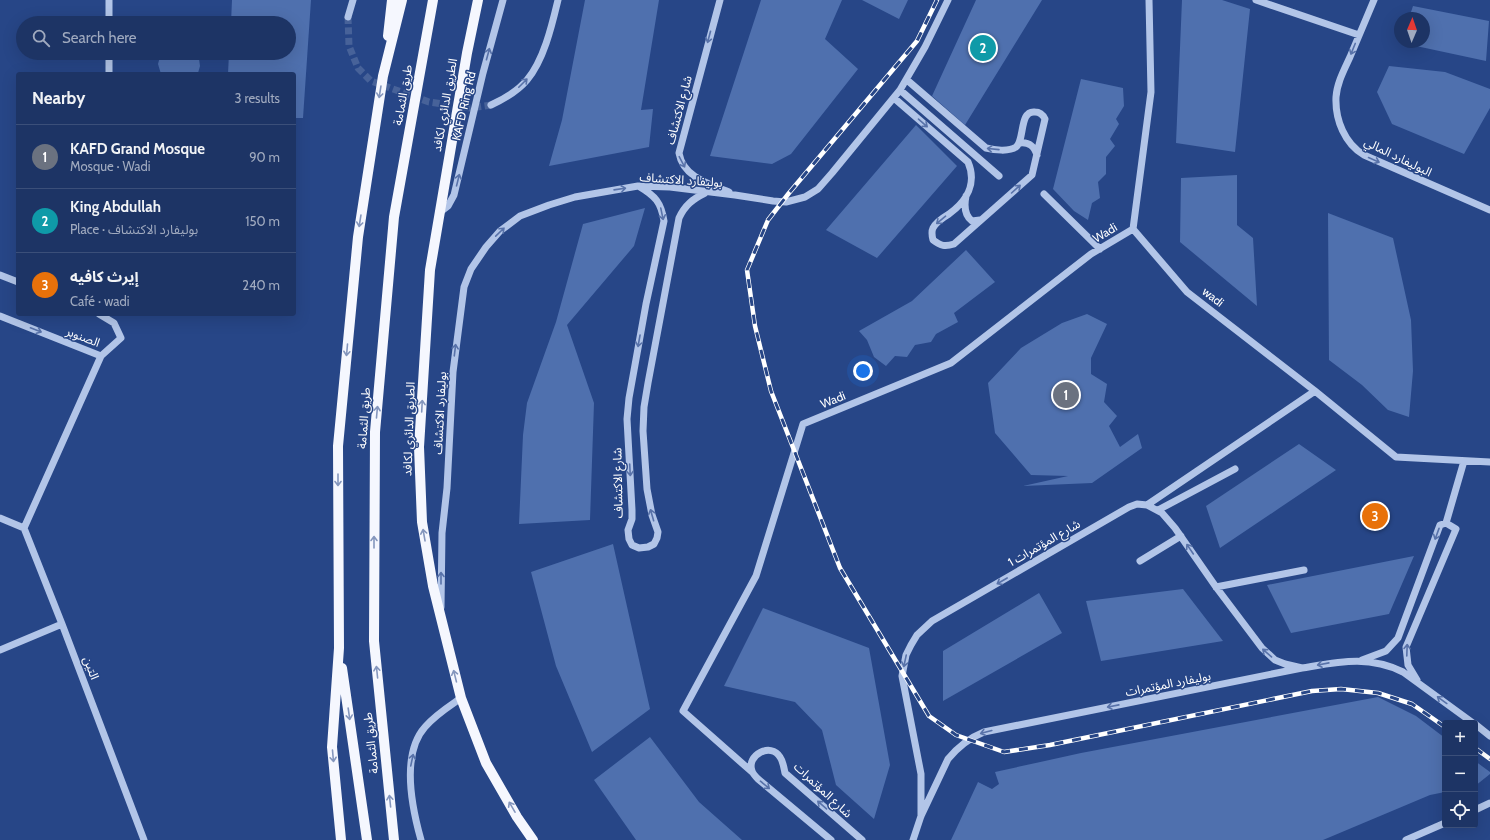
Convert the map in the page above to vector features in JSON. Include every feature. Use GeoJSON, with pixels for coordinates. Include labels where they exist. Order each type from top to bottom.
{"type":"FeatureCollection","features":[{"type":"Feature","properties":{"kind":"main road","name":"طريق الثمامة"},"geometry":{"type":"LineString","coordinates":[[339,648],[338,446],[358,237],[383,76],[392,0]]}},
{"type":"Feature","properties":{"kind":"main road","name":"طريق الثمامة"},"geometry":{"type":"LineString","coordinates":[[383,76],[402,0]]}},
{"type":"Feature","properties":{"kind":"main road","name":"طريق الثمامة"},"geometry":{"type":"LineString","coordinates":[[394,840],[374,641],[375,432],[394,217],[433,0]]}},
{"type":"Feature","properties":{"kind":"main road","name":"الطريق الدائري لكافد"},"geometry":{"type":"LineString","coordinates":[[478,0],[467,53],[430,270],[419,447],[422,522],[433,586],[461,698],[486,763],[517,817],[533,840]]}},
{"type":"Feature","properties":{"kind":"main road"},"geometry":{"type":"LineString","coordinates":[[339,648],[332,746],[341,840]]}},
{"type":"Feature","properties":{"kind":"main road"},"geometry":{"type":"LineString","coordinates":[[339,648],[367,840]]}},
{"type":"Feature","properties":{"kind":"street"},"geometry":{"type":"LineString","coordinates":[[109,0],[109,16]]}},
{"type":"Feature","properties":{"kind":"street"},"geometry":{"type":"LineString","coordinates":[[348,16],[353,0]]}},
{"type":"Feature","properties":{"kind":"street","name":"KAFD Ring Rd"},"geometry":{"type":"LineString","coordinates":[[439,213],[448,206],[454,195],[483,74],[503,0]]}},
{"type":"Feature","properties":{"kind":"street"},"geometry":{"type":"LineString","coordinates":[[492,105],[515,91],[526,82],[534,71],[545,44],[558,0]]}},
{"type":"Feature","properties":{"kind":"street","name":"شارع الاكتشاف"},"geometry":{"type":"LineString","coordinates":[[720,0],[678,153],[682,164],[690,174],[706,183],[735,195]]}},
{"type":"Feature","properties":{"kind":"street","name":"بوليفارد الاكتشاف"},"geometry":{"type":"LineString","coordinates":[[441,617],[442,533],[447,488],[453,372],[464,287],[471,269],[486,247],[500,231],[520,216],[576,197],[638,186],[735,195],[773,202],[786,202],[805,197],[818,189],[832,174],[900,90],[926,47],[948,0]]}},
{"type":"Feature","properties":{"kind":"street","name":"wadi"},"geometry":{"type":"LineString","coordinates":[[1149,0],[1151,92],[1133,229],[1188,292],[1315,391],[1396,457],[1490,462]]}},
{"type":"Feature","properties":{"kind":"street"},"geometry":{"type":"LineString","coordinates":[[1256,0],[1359,35]]}},
{"type":"Feature","properties":{"kind":"street","name":"البوليفارد المالي"},"geometry":{"type":"LineString","coordinates":[[1374,0],[1340,82],[1336,98],[1342,128],[1352,146],[1364,156],[1490,210]]}},
{"type":"Feature","properties":{"kind":"street"},"geometry":{"type":"LineString","coordinates":[[109,60],[109,72]]}},
{"type":"Feature","properties":{"kind":"street"},"geometry":{"type":"LineString","coordinates":[[907,80],[986,148],[994,150],[1015,148],[1020,143],[1024,121],[1027,115],[1032,112],[1038,112],[1045,119],[1032,175],[954,244],[947,246],[939,245],[933,240],[933,228],[940,220],[958,207],[966,196]]}},
{"type":"Feature","properties":{"kind":"street"},"geometry":{"type":"LineString","coordinates":[[900,90],[999,176]]}},
{"type":"Feature","properties":{"kind":"street"},"geometry":{"type":"LineString","coordinates":[[894,98],[968,162],[972,172],[971,181],[966,196],[965,210],[968,217],[972,221],[980,220]]}},
{"type":"Feature","properties":{"kind":"street"},"geometry":{"type":"LineString","coordinates":[[1020,143],[1024,142],[1031,145],[1035,149],[1037,155]]}},
{"type":"Feature","properties":{"kind":"street","name":"شارع الاكتشاف"},"geometry":{"type":"LineString","coordinates":[[638,186],[657,199],[662,210],[664,221],[646,304],[629,398],[628,419],[632,519],[628,530],[629,539],[632,545],[639,548],[648,547],[654,544],[658,532],[652,515],[647,489],[643,431],[644,407],[659,324],[679,218],[687,204],[706,192]]}},
{"type":"Feature","properties":{"kind":"street"},"geometry":{"type":"LineString","coordinates":[[1044,194],[1100,249]]}},
{"type":"Feature","properties":{"kind":"street","name":"Wadi"},"geometry":{"type":"LineString","coordinates":[[752,772],[683,711],[756,576],[803,424],[951,363],[1091,254],[1133,229]]}},
{"type":"Feature","properties":{"kind":"street"},"geometry":{"type":"LineString","coordinates":[[0,275],[16,281]]}},
{"type":"Feature","properties":{"kind":"street","name":"الصنوبر"},"geometry":{"type":"LineString","coordinates":[[0,316],[101,356],[121,338],[114,322],[103,316]]}},
{"type":"Feature","properties":{"kind":"street"},"geometry":{"type":"LineString","coordinates":[[0,518],[24,528],[101,356]]}},
{"type":"Feature","properties":{"kind":"street"},"geometry":{"type":"LineString","coordinates":[[1147,505],[1315,391]]}},
{"type":"Feature","properties":{"kind":"street"},"geometry":{"type":"LineString","coordinates":[[1446,524],[1464,461]]}},
{"type":"Feature","properties":{"kind":"street"},"geometry":{"type":"LineString","coordinates":[[1158,510],[1235,469]]}},
{"type":"Feature","properties":{"kind":"street","name":"شارع المؤتمرات 1"},"geometry":{"type":"LineString","coordinates":[[921,816],[922,774],[902,676],[906,655],[917,635],[932,622],[1117,513],[1137,504],[1147,505]]}},
{"type":"Feature","properties":{"kind":"street"},"geometry":{"type":"LineString","coordinates":[[1147,505],[1158,510],[1169,520],[1254,640],[1268,655],[1285,664],[1302,668]]}},
{"type":"Feature","properties":{"kind":"street"},"geometry":{"type":"LineString","coordinates":[[1358,661],[1386,651],[1398,638],[1440,525],[1446,524],[1456,529],[1406,647],[1408,665],[1420,685]]}},
{"type":"Feature","properties":{"kind":"street","name":"التين"},"geometry":{"type":"LineString","coordinates":[[24,528],[144,840]]}},
{"type":"Feature","properties":{"kind":"street"},"geometry":{"type":"LineString","coordinates":[[1140,561],[1181,536]]}},
{"type":"Feature","properties":{"kind":"street"},"geometry":{"type":"LineString","coordinates":[[1216,587],[1304,570]]}},
{"type":"Feature","properties":{"kind":"street"},"geometry":{"type":"LineString","coordinates":[[0,650],[62,624]]}},
{"type":"Feature","properties":{"kind":"street","name":"بوليفارد المؤتمرات"},"geometry":{"type":"LineString","coordinates":[[912,839],[921,816],[948,759],[954,751],[973,737],[984,732],[1302,668],[1336,662],[1358,661],[1392,667],[1403,672],[1468,720]]}},
{"type":"Feature","properties":{"kind":"street"},"geometry":{"type":"LineString","coordinates":[[421,840],[412,796],[410,765],[416,744],[423,728],[436,715],[461,698]]}},
{"type":"Feature","properties":{"kind":"street","name":"بوليفارد المؤتمرات"},"geometry":{"type":"LineString","coordinates":[[1478,727],[1489,735]]}},
{"type":"Feature","properties":{"kind":"street","name":"شارع المؤتمرات"},"geometry":{"type":"LineString","coordinates":[[752,772],[752,763],[758,753],[769,750],[775,752],[780,757],[786,773],[862,840]]}},
{"type":"Feature","properties":{"kind":"street"},"geometry":{"type":"LineString","coordinates":[[752,772],[758,779],[830,840]]}},
{"type":"Feature","properties":{"kind":"street"},"geometry":{"type":"LineString","coordinates":[[1478,809],[1490,803]]}},
{"type":"Feature","properties":{"kind":"street"},"geometry":{"type":"LineString","coordinates":[[1406,840],[1442,824]]}},
{"type":"Feature","properties":{"kind":"building"},"geometry":{"type":"Polygon","coordinates":[[[232,0],[311,0],[303,118],[296,118],[296,72],[228,72],[229,60],[296,60],[296,16],[231,16],[232,0]]]}},
{"type":"Feature","properties":{"kind":"building"},"geometry":{"type":"Polygon","coordinates":[[[585,0],[659,0],[641,110],[653,109],[649,147],[549,166],[562,120],[585,0]]]}},
{"type":"Feature","properties":{"kind":"building"},"geometry":{"type":"Polygon","coordinates":[[[761,0],[842,0],[825,39],[858,69],[791,154],[772,164],[710,156],[761,0]]]}},
{"type":"Feature","properties":{"kind":"building"},"geometry":{"type":"Polygon","coordinates":[[[862,0],[908,0],[899,19],[862,0]]]}},
{"type":"Feature","properties":{"kind":"building"},"geometry":{"type":"Polygon","coordinates":[[[976,0],[1042,0],[965,125],[932,96],[976,0]]]}},
{"type":"Feature","properties":{"kind":"building"},"geometry":{"type":"Polygon","coordinates":[[[1182,0],[1222,0],[1250,9],[1235,152],[1176,143],[1182,0]]]}},
{"type":"Feature","properties":{"kind":"building"},"geometry":{"type":"Polygon","coordinates":[[[1413,6],[1489,21],[1486,61],[1425,48],[1430,48],[1430,12],[1411,12],[1413,6]]]}},
{"type":"Feature","properties":{"kind":"building"},"geometry":{"type":"Polygon","coordinates":[[[159,60],[199,60],[200,66],[198,72],[160,72],[158,64],[159,60]]]}},
{"type":"Feature","properties":{"kind":"building"},"geometry":{"type":"Polygon","coordinates":[[[1389,66],[1445,72],[1490,89],[1490,108],[1464,154],[1392,124],[1377,92],[1389,66]]]}},
{"type":"Feature","properties":{"kind":"building"},"geometry":{"type":"Polygon","coordinates":[[[1081,79],[1123,88],[1124,106],[1116,119],[1119,124],[1110,139],[1115,146],[1106,157],[1106,174],[1098,182],[1100,198],[1092,203],[1088,220],[1074,211],[1053,189],[1081,79]]]}},
{"type":"Feature","properties":{"kind":"building"},"geometry":{"type":"Polygon","coordinates":[[[916,125],[957,166],[877,258],[826,230],[916,125]]]}},
{"type":"Feature","properties":{"kind":"building"},"geometry":{"type":"Polygon","coordinates":[[[1237,175],[1237,225],[1253,238],[1257,306],[1180,242],[1181,178],[1237,175]]]}},
{"type":"Feature","properties":{"kind":"building"},"geometry":{"type":"Polygon","coordinates":[[[645,208],[634,246],[567,325],[594,403],[590,520],[519,524],[523,435],[527,403],[556,322],[583,224],[645,208]]]}},
{"type":"Feature","properties":{"kind":"building"},"geometry":{"type":"Polygon","coordinates":[[[1328,213],[1393,238],[1411,320],[1413,371],[1409,417],[1388,410],[1362,385],[1329,360],[1328,213]]]}},
{"type":"Feature","properties":{"kind":"building"},"geometry":{"type":"Polygon","coordinates":[[[966,250],[995,282],[954,313],[958,322],[936,334],[931,342],[915,345],[907,357],[895,356],[886,366],[874,357],[867,340],[859,331],[912,301],[966,250]]]}},
{"type":"Feature","properties":{"kind":"building"},"geometry":{"type":"Polygon","coordinates":[[[1087,314],[1107,324],[1091,358],[1091,374],[1107,384],[1104,402],[1117,416],[1109,426],[1120,447],[1138,434],[1142,448],[1092,483],[1023,486],[1068,476],[1031,475],[995,433],[988,383],[1021,348],[1062,323],[1087,314]]]}},
{"type":"Feature","properties":{"kind":"building"},"geometry":{"type":"Polygon","coordinates":[[[1299,444],[1336,470],[1220,548],[1206,506],[1299,444]]]}},
{"type":"Feature","properties":{"kind":"building"},"geometry":{"type":"Polygon","coordinates":[[[613,544],[650,709],[592,752],[556,666],[531,572],[613,544]]]}},
{"type":"Feature","properties":{"kind":"building"},"geometry":{"type":"Polygon","coordinates":[[[1414,556],[1389,614],[1291,633],[1267,585],[1414,556]]]}},
{"type":"Feature","properties":{"kind":"building"},"geometry":{"type":"Polygon","coordinates":[[[1183,589],[1223,641],[1101,661],[1086,601],[1183,589]]]}},
{"type":"Feature","properties":{"kind":"building"},"geometry":{"type":"Polygon","coordinates":[[[1039,593],[1062,633],[943,701],[943,651],[1039,593]]]}},
{"type":"Feature","properties":{"kind":"building"},"geometry":{"type":"Polygon","coordinates":[[[763,608],[869,648],[890,765],[874,819],[836,785],[822,730],[795,702],[724,686],[763,608]]]}},
{"type":"Feature","properties":{"kind":"building"},"geometry":{"type":"Polygon","coordinates":[[[1378,697],[1416,716],[1442,736],[1442,793],[1430,795],[1323,840],[951,840],[978,782],[992,789],[999,784],[995,772],[1081,753],[1378,697]]]}},
{"type":"Feature","properties":{"kind":"building"},"geometry":{"type":"Polygon","coordinates":[[[650,737],[699,802],[742,840],[636,840],[594,780],[650,737]]]}},
{"type":"Feature","properties":{"kind":"building"},"geometry":{"type":"Polygon","coordinates":[[[1478,763],[1490,772],[1490,774],[1478,784],[1478,763]]]}},
{"type":"Feature","properties":{"kind":"tunnel"},"geometry":{"type":"LineString","coordinates":[[348,17],[349,46],[358,68],[371,81],[429,102],[470,108],[491,105]]}},
{"type":"Feature","properties":{"kind":"railway"},"geometry":{"type":"LineString","coordinates":[[937,0],[917,41],[768,220],[747,270],[755,326],[771,391],[840,568],[929,716],[956,735],[1004,752],[1050,745],[1312,691],[1341,689],[1378,693],[1412,704],[1442,725]]}},
{"type":"Feature","properties":{"kind":"railway"},"geometry":{"type":"LineString","coordinates":[[1478,750],[1490,759]]}},
{"type":"Feature","properties":{"kind":"place","name":"King Abdullah"},"geometry":{"type":"Point","coordinates":[983,48]}},
{"type":"Feature","properties":{"kind":"place","name":"KAFD Grand Mosque"},"geometry":{"type":"Point","coordinates":[1066,395]}},
{"type":"Feature","properties":{"kind":"place","name":"إيرث كافيه"},"geometry":{"type":"Point","coordinates":[1375,516]}}]}
